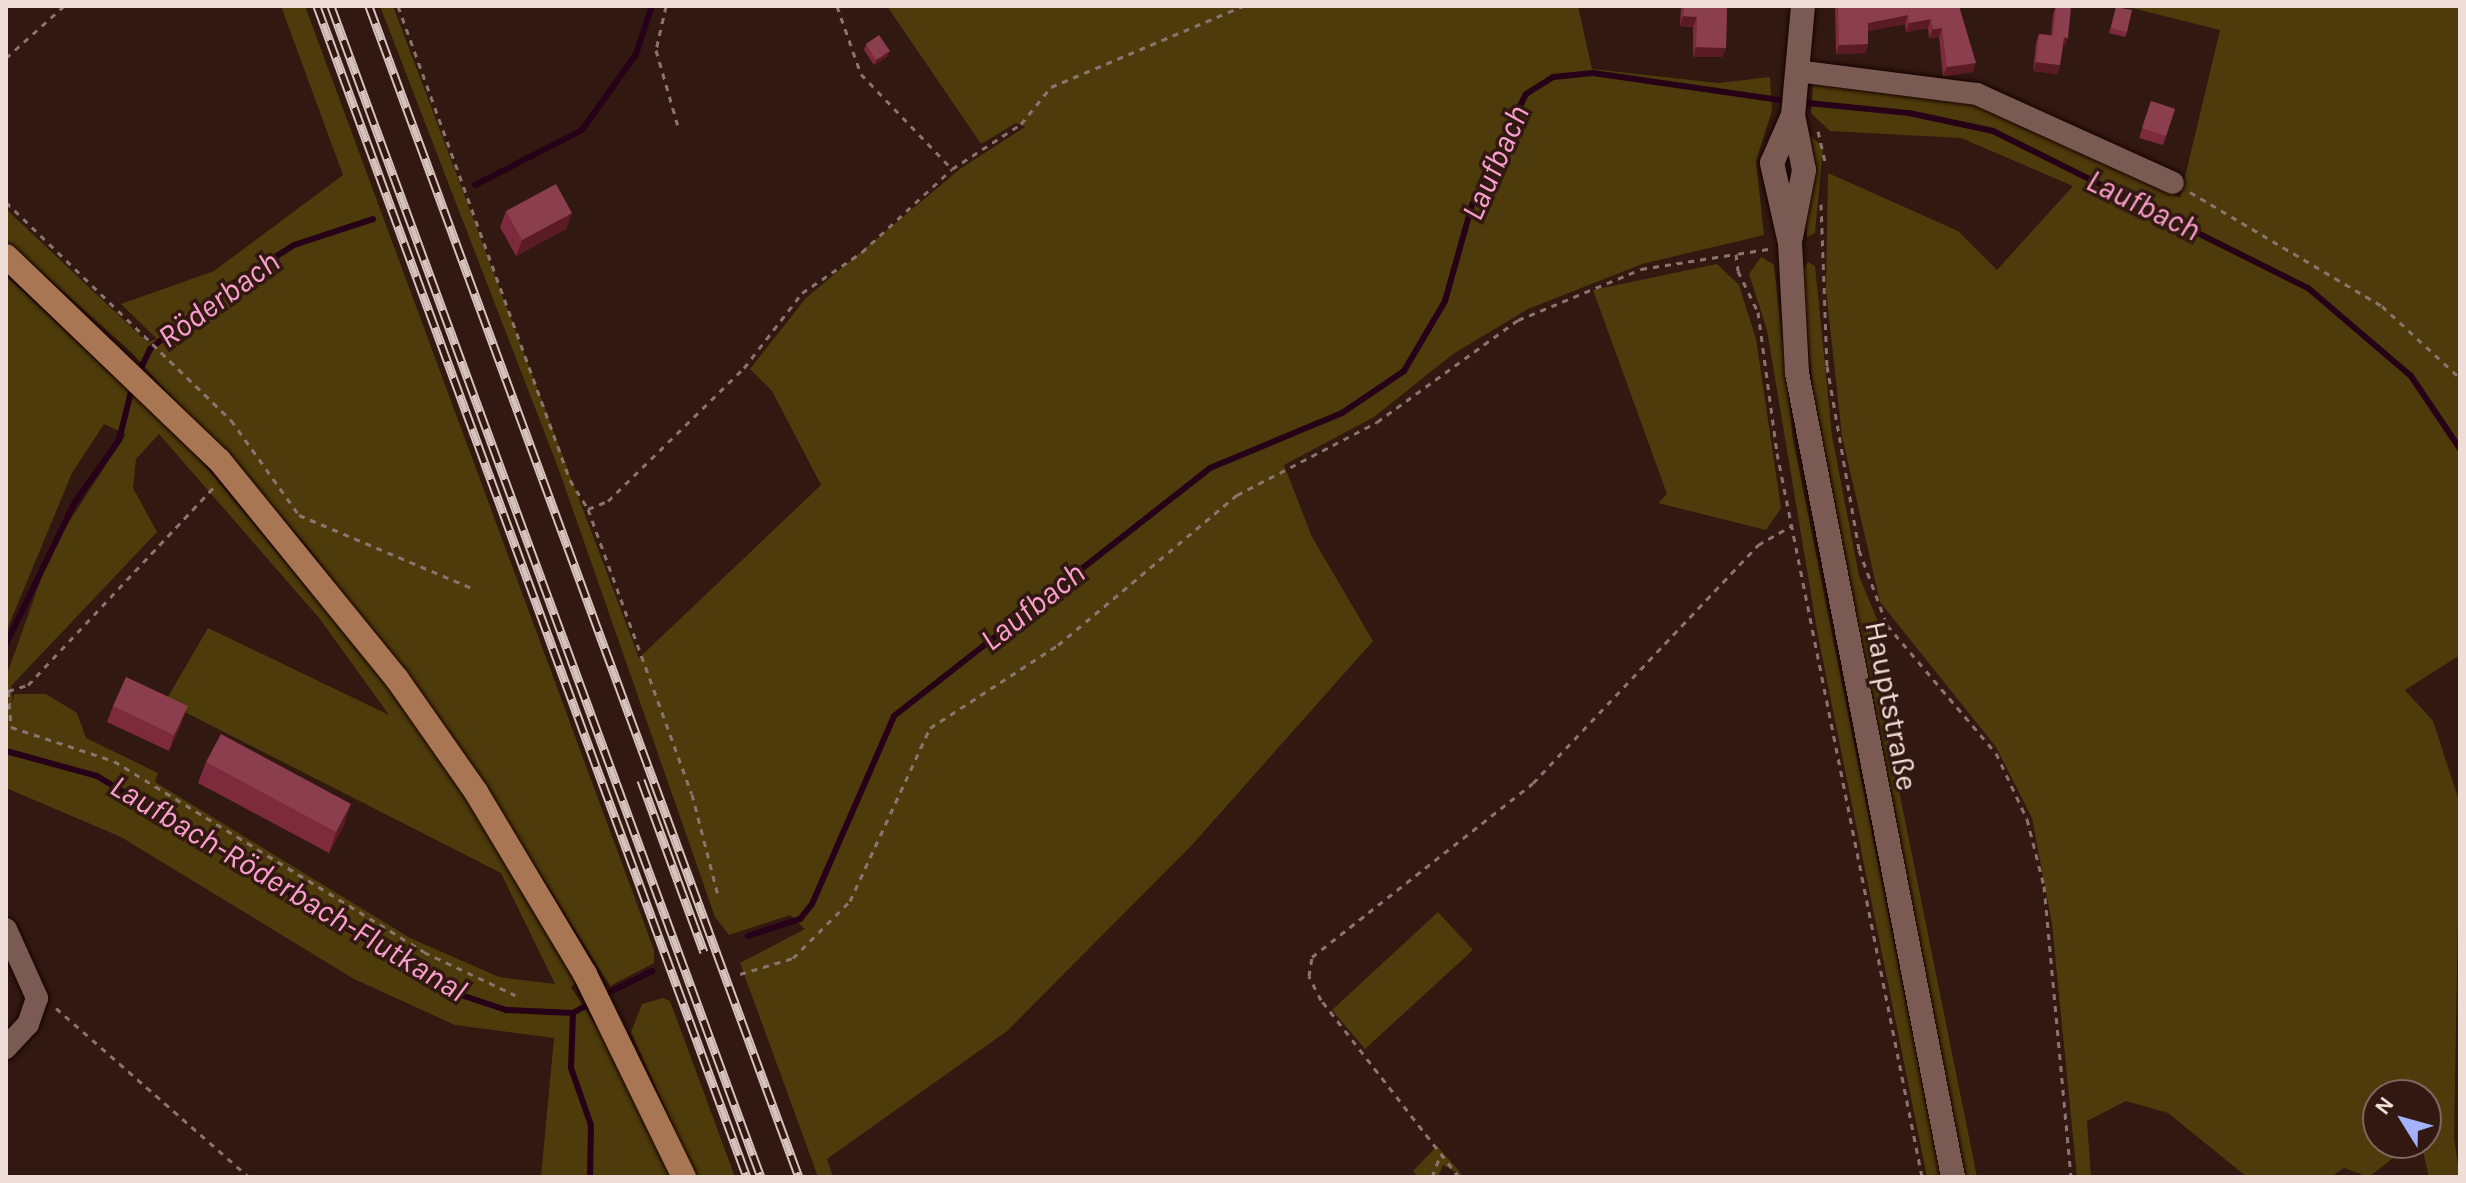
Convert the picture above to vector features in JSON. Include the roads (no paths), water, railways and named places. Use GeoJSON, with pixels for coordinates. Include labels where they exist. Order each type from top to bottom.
{"type":"FeatureCollection","features":[{"type":"Feature","properties":{"kind":"main road"},"geometry":{"type":"LineString","coordinates":[[6,256],[150,388],[301,555],[397,679],[476,792],[585,974],[613,1025],[684,1177]]}},
{"type":"Feature","properties":{"kind":"street","name":"Hauptstraße"},"geometry":{"type":"LineString","coordinates":[[1803,6],[1795,97],[1772,163],[1780,246],[1815,489],[1953,1177]]}},
{"type":"Feature","properties":{"kind":"street"},"geometry":{"type":"LineString","coordinates":[[1795,97],[1977,94],[2173,183]]}},
{"type":"Feature","properties":{"kind":"street"},"geometry":{"type":"LineString","coordinates":[[6,929],[37,998],[28,1024],[6,1048]]}},
{"type":"Feature","properties":{"kind":"waterway","name":"Röderbach"},"geometry":{"type":"LineString","coordinates":[[475,185],[582,130],[636,54],[652,6]]}},
{"type":"Feature","properties":{"kind":"waterway","name":"Laufbach"},"geometry":{"type":"LineString","coordinates":[[748,936],[800,919],[812,904],[894,716],[1210,468],[1342,413],[1404,371],[1445,301],[1472,205],[1526,94],[1553,77],[1593,73],[1787,101]]}},
{"type":"Feature","properties":{"kind":"waterway","name":"Laufbach"},"geometry":{"type":"LineString","coordinates":[[1798,102],[1909,113],[1993,131],[2308,288],[2411,376],[2460,449]]}},
{"type":"Feature","properties":{"kind":"waterway","name":"Röderbach"},"geometry":{"type":"LineString","coordinates":[[138,374],[150,349],[226,288],[294,245],[373,219]]}},
{"type":"Feature","properties":{"kind":"waterway","name":"Röderbach"},"geometry":{"type":"LineString","coordinates":[[6,644],[75,502],[119,440],[132,388]]}},
{"type":"Feature","properties":{"kind":"waterway","name":"Laufbach-Röderbach-Flutkanal"},"geometry":{"type":"LineString","coordinates":[[6,751],[97,776],[452,992],[506,1010],[573,1013]]}},
{"type":"Feature","properties":{"kind":"waterway","name":"Laufbach"},"geometry":{"type":"LineString","coordinates":[[604,995],[652,971]]}},
{"type":"Feature","properties":{"kind":"waterway","name":"Laufbach"},"geometry":{"type":"LineString","coordinates":[[573,1013],[594,1001]]}},
{"type":"Feature","properties":{"kind":"waterway","name":"Laufbach"},"geometry":{"type":"LineString","coordinates":[[573,1013],[571,1068],[591,1125],[590,1177]]}},
{"type":"Feature","properties":{"kind":"railway"},"geometry":{"type":"LineString","coordinates":[[317,6],[747,1177]]}},
{"type":"Feature","properties":{"kind":"railway"},"geometry":{"type":"LineString","coordinates":[[331,6],[761,1177]]}},
{"type":"Feature","properties":{"kind":"railway"},"geometry":{"type":"LineString","coordinates":[[369,6],[799,1177]]}},
{"type":"Feature","properties":{"kind":"railway"},"geometry":{"type":"LineString","coordinates":[[641,780],[704,952]]}}]}
